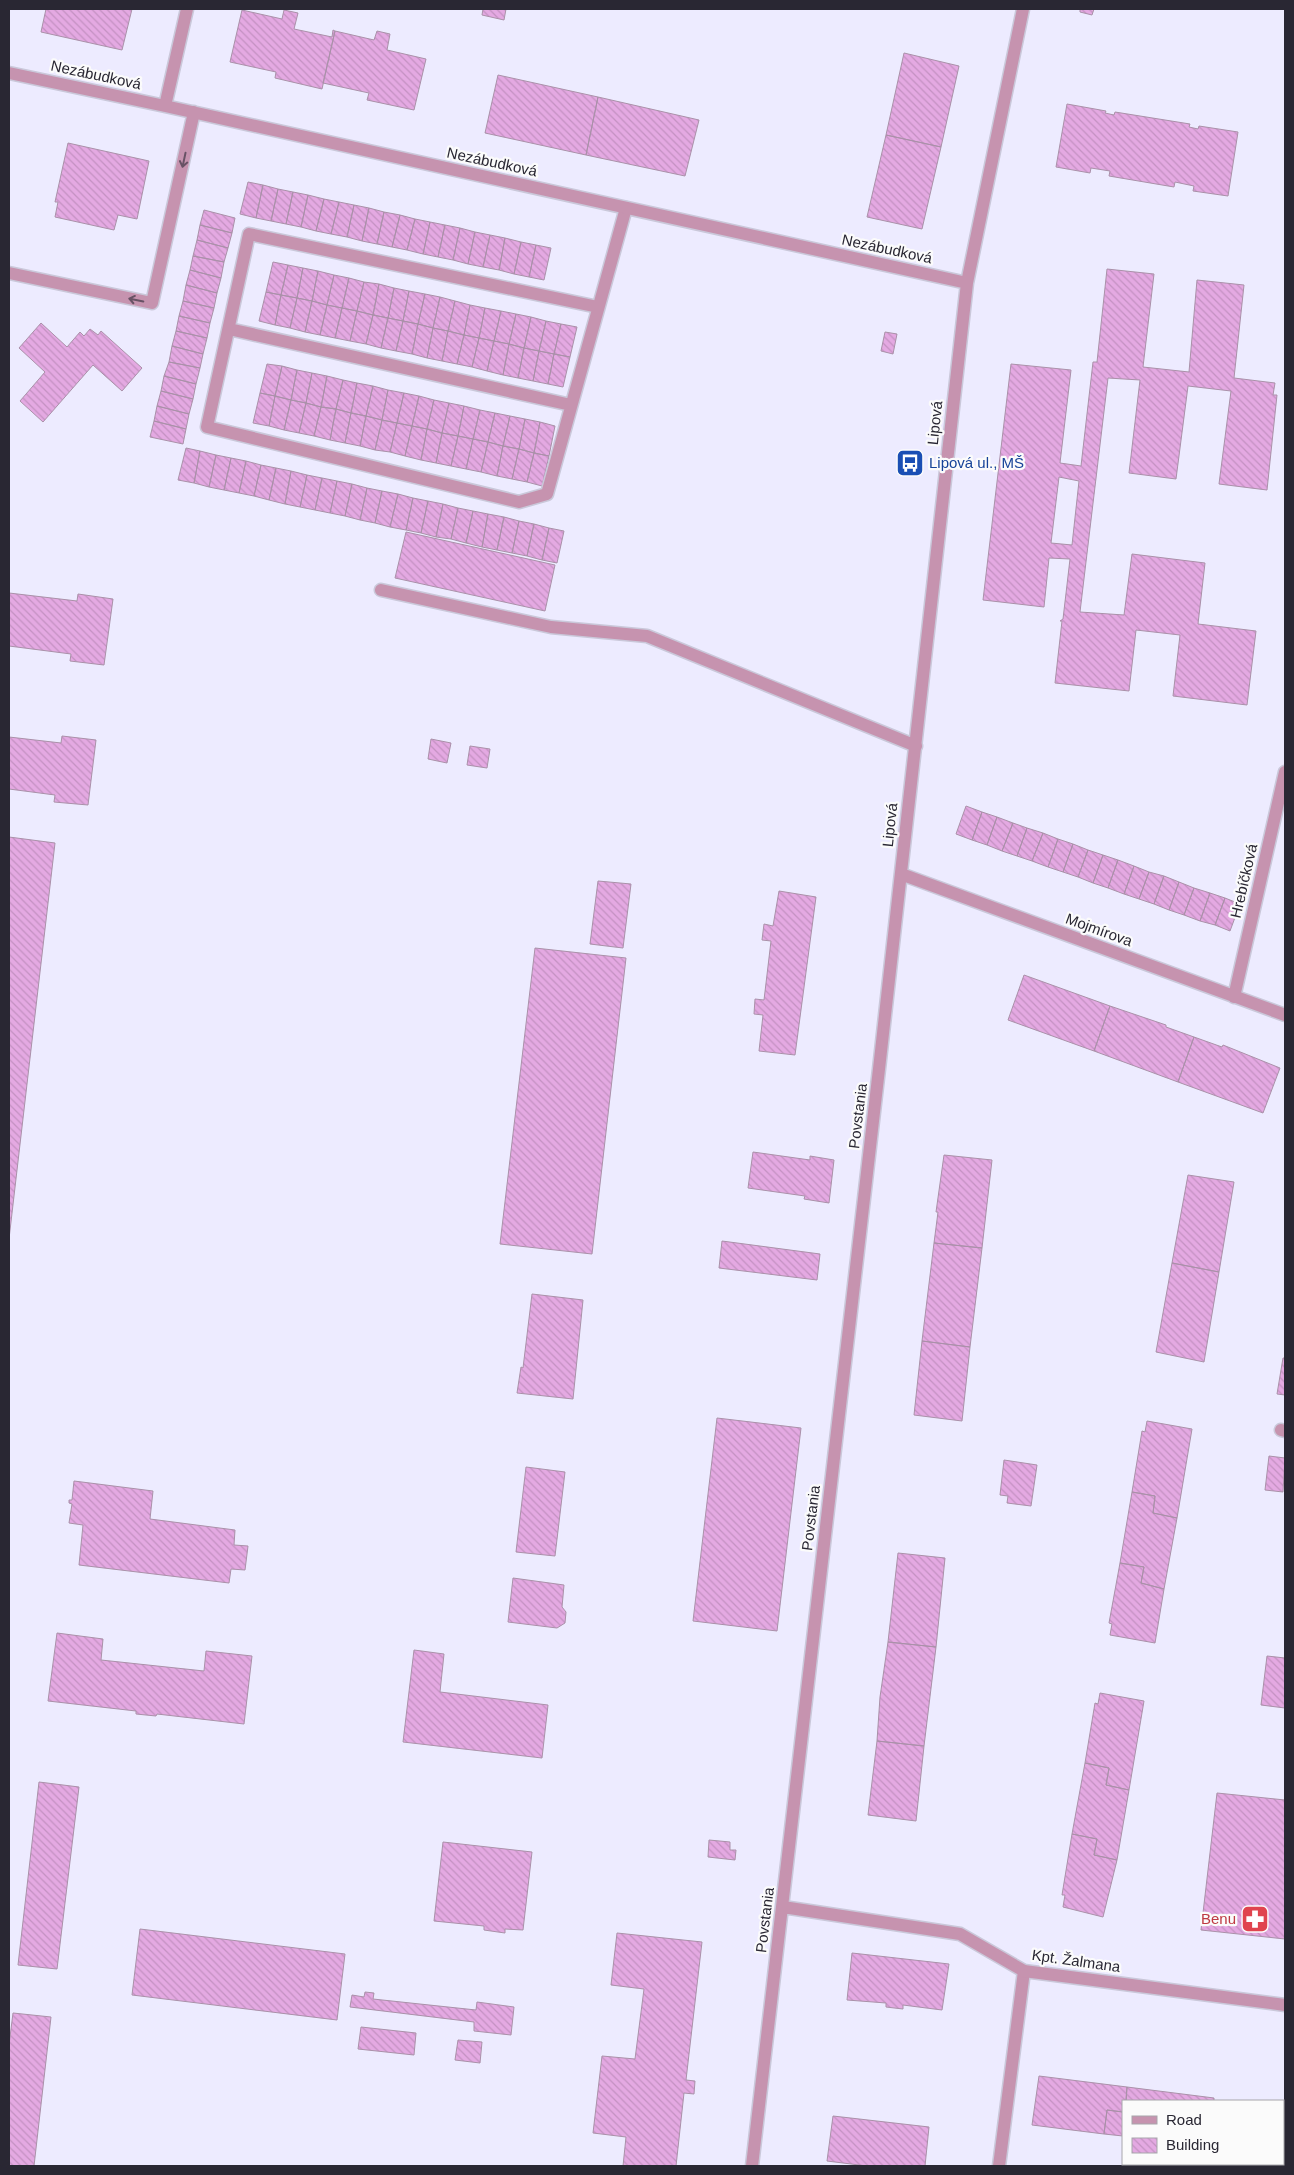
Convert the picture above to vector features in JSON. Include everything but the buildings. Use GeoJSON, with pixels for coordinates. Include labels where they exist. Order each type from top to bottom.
{"type":"FeatureCollection","features":[{"type":"Feature","properties":{"kind":"street"},"geometry":{"type":"LineString","coordinates":[[165,106],[187,9]]}},
{"type":"Feature","properties":{"kind":"street","name":"Lipová"},"geometry":{"type":"LineString","coordinates":[[901,874],[967,284],[1023,9]]}},
{"type":"Feature","properties":{"kind":"street","name":"Nezábudková"},"geometry":{"type":"LineString","coordinates":[[9,73],[194,112],[967,284]]}},
{"type":"Feature","properties":{"kind":"street"},"geometry":{"type":"LineString","coordinates":[[9,273],[152,303],[194,112]]}},
{"type":"Feature","properties":{"kind":"street"},"geometry":{"type":"LineString","coordinates":[[598,307],[249,234],[207,427],[519,502],[547,494],[626,208]]}},
{"type":"Feature","properties":{"kind":"street"},"geometry":{"type":"LineString","coordinates":[[229,329],[571,405]]}},
{"type":"Feature","properties":{"kind":"street"},"geometry":{"type":"LineString","coordinates":[[381,590],[551,627],[647,636],[916,746]]}},
{"type":"Feature","properties":{"kind":"street","name":"Hrebíčková"},"geometry":{"type":"LineString","coordinates":[[1234,997],[1285,772]]}},
{"type":"Feature","properties":{"kind":"street","name":"Mojmírova"},"geometry":{"type":"LineString","coordinates":[[901,874],[1285,1015]]}},
{"type":"Feature","properties":{"kind":"street","name":"Povstania"},"geometry":{"type":"LineString","coordinates":[[752,2166],[901,874]]}},
{"type":"Feature","properties":{"kind":"street","name":"Kpt. Žalmana"},"geometry":{"type":"LineString","coordinates":[[783,1907],[960,1934],[1024,1971],[1285,2005]]}},
{"type":"Feature","properties":{"kind":"street"},"geometry":{"type":"LineString","coordinates":[[999,2166],[1024,1971]]}},
{"type":"Feature","properties":{"kind":"place","name":"Lipová ul., MŠ"},"geometry":{"type":"Point","coordinates":[910,463]}},
{"type":"Feature","properties":{"kind":"place","name":"Benu"},"geometry":{"type":"Point","coordinates":[1255,1919]}}]}
